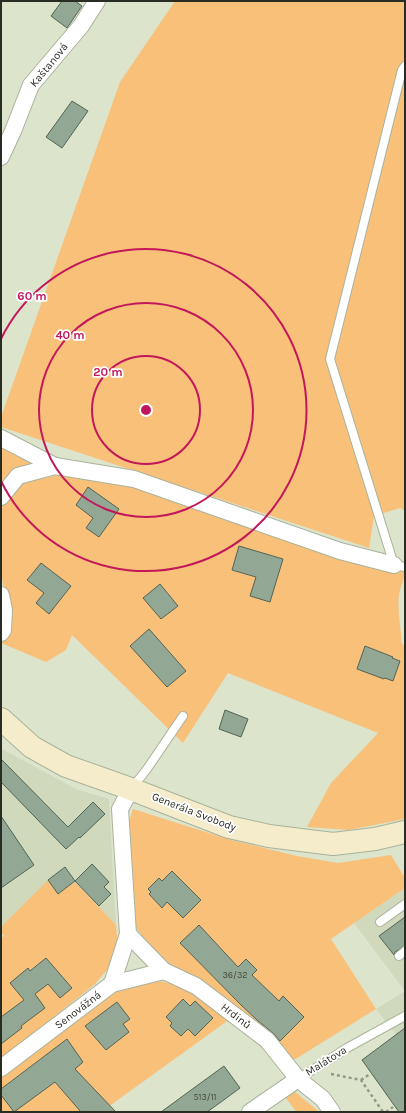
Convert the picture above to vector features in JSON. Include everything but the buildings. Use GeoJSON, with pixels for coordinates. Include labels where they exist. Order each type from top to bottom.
{"type":"FeatureCollection","features":[{"type":"Feature","properties":{"kind":"main road","name":"Generála Svobody"},"geometry":{"type":"LineString","coordinates":[[1,719],[32,747],[66,766],[131,789],[229,827],[269,836],[332,844],[375,839],[405,832]]}},
{"type":"Feature","properties":{"kind":"street","name":"Kaštanová"},"geometry":{"type":"LineString","coordinates":[[1,156],[13,131],[31,85],[81,26],[97,1]]}},
{"type":"Feature","properties":{"kind":"street"},"geometry":{"type":"LineString","coordinates":[[1,438],[55,466],[134,479],[340,551],[399,566]]}},
{"type":"Feature","properties":{"kind":"street"},"geometry":{"type":"LineString","coordinates":[[1,497],[18,476],[55,466]]}},
{"type":"Feature","properties":{"kind":"street"},"geometry":{"type":"LineString","coordinates":[[1,595],[4,610],[3,630],[1,633]]}},
{"type":"Feature","properties":{"kind":"street"},"geometry":{"type":"LineString","coordinates":[[112,984],[128,934],[120,809],[131,789]]}},
{"type":"Feature","properties":{"kind":"street","name":"Hrdinů"},"geometry":{"type":"LineString","coordinates":[[128,934],[164,971],[196,986],[267,1040],[304,1075],[332,1112]]}},
{"type":"Feature","properties":{"kind":"street","name":"Senovážná"},"geometry":{"type":"LineString","coordinates":[[1,1068],[112,984],[164,971]]}},
{"type":"Feature","properties":{"kind":"street","name":"Malátova"},"geometry":{"type":"LineString","coordinates":[[250,1112],[304,1075]]}},
{"type":"Feature","properties":{"kind":"lane"},"geometry":{"type":"LineString","coordinates":[[399,566],[330,359],[402,70],[405,66]]}},
{"type":"Feature","properties":{"kind":"lane"},"geometry":{"type":"LineString","coordinates":[[131,789],[147,769],[183,716]]}},
{"type":"Feature","properties":{"kind":"lane"},"geometry":{"type":"LineString","coordinates":[[380,922],[405,904]]}},
{"type":"Feature","properties":{"kind":"lane","name":"Malátova"},"geometry":{"type":"LineString","coordinates":[[304,1075],[347,1048],[405,1016]]}},
{"type":"Feature","properties":{"kind":"path"},"geometry":{"type":"LineString","coordinates":[[304,1075],[330,1074],[361,1080],[384,1112],[393,1107]]}},
{"type":"Feature","properties":{"kind":"path"},"geometry":{"type":"LineString","coordinates":[[361,1080],[370,1074]]}},
{"type":"Feature","properties":{"kind":"shaded area"},"geometry":{"type":"Polygon","coordinates":[[[175,1],[405,1],[405,511],[400,508],[374,516],[369,548],[1,427],[1,417],[120,82],[175,1]]]}},
{"type":"Feature","properties":{"kind":"shaded area"},"geometry":{"type":"Polygon","coordinates":[[[1,446],[30,461],[31,469],[1,488],[1,446]]]}},
{"type":"Feature","properties":{"kind":"shaded area"},"geometry":{"type":"Polygon","coordinates":[[[59,475],[109,480],[167,498],[347,562],[405,570],[400,589],[398,607],[402,644],[405,646],[405,819],[349,830],[307,827],[331,783],[378,733],[228,673],[183,743],[72,635],[66,650],[46,662],[1,643],[6,632],[10,614],[1,575],[1,504],[16,484],[59,475]]]}},
{"type":"Feature","properties":{"kind":"shaded area"},"geometry":{"type":"Polygon","coordinates":[[[1,747],[76,789],[109,799],[116,926],[75,882],[58,894],[1,927],[1,747]]]}},
{"type":"Feature","properties":{"kind":"shaded area"},"geometry":{"type":"Polygon","coordinates":[[[133,809],[231,840],[297,856],[338,863],[391,855],[405,878],[405,888],[331,939],[376,1009],[294,1060],[240,1013],[155,953],[132,922],[127,828],[133,809]]]}},
{"type":"Feature","properties":{"kind":"shaded area"},"geometry":{"type":"Polygon","coordinates":[[[48,880],[58,894],[75,882],[116,925],[118,948],[117,958],[95,984],[1,1059],[1,938],[4,936],[1,932],[1,927],[48,880]]]}},
{"type":"Feature","properties":{"kind":"shaded area"},"geometry":{"type":"Polygon","coordinates":[[[405,888],[405,991],[354,923],[405,888]]]}},
{"type":"Feature","properties":{"kind":"shaded area"},"geometry":{"type":"Polygon","coordinates":[[[158,981],[183,987],[230,1019],[101,1112],[1,1112],[1,1076],[116,989],[140,982],[158,981]]]}},
{"type":"Feature","properties":{"kind":"shaded area"},"geometry":{"type":"Polygon","coordinates":[[[405,991],[405,1046],[376,1009],[405,991]]]}},
{"type":"Feature","properties":{"kind":"shaded area"},"geometry":{"type":"Polygon","coordinates":[[[295,1092],[319,1112],[296,1112],[284,1095],[295,1092]]]}}]}
